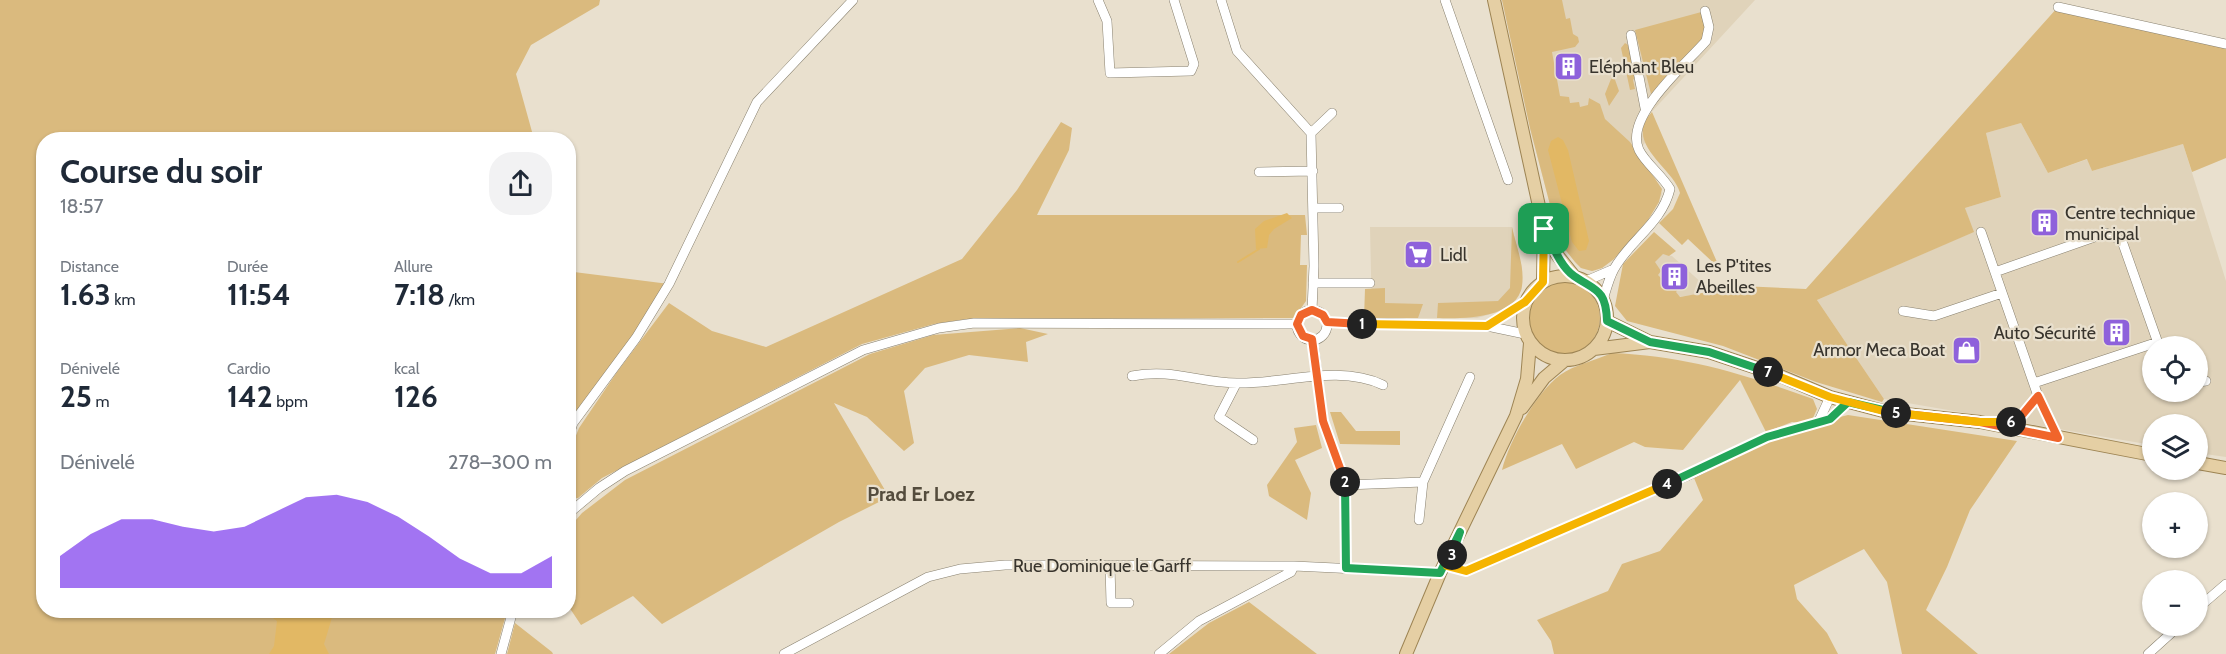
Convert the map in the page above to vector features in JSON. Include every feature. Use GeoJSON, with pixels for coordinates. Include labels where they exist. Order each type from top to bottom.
{"type":"FeatureCollection","features":[{"type":"Feature","properties":{"kind":"main road"},"geometry":{"type":"LineString","coordinates":[[1494,0],[1544,229],[1543,282]]}},
{"type":"Feature","properties":{"kind":"main road"},"geometry":{"type":"LineString","coordinates":[[1544,229],[1558,256],[1574,276]]}},
{"type":"Feature","properties":{"kind":"main road"},"geometry":{"type":"LineString","coordinates":[[1406,654],[1460,532],[1516,416],[1527,379],[1528,339],[1522,318],[1525,302],[1543,282],[1557,276],[1574,276],[1586,281],[1603,300],[1607,321],[1602,338],[1594,349]]}},
{"type":"Feature","properties":{"kind":"main road"},"geometry":{"type":"LineString","coordinates":[[1607,321],[1650,342],[1709,352],[1778,375],[1830,397],[1887,412],[1980,422],[2142,453]]}},
{"type":"Feature","properties":{"kind":"main road"},"geometry":{"type":"LineString","coordinates":[[1528,339],[1545,356],[1564,361],[1574,359],[1594,349],[1650,342]]}},
{"type":"Feature","properties":{"kind":"main road"},"geometry":{"type":"LineString","coordinates":[[1516,416],[1544,378],[1564,361]]}},
{"type":"Feature","properties":{"kind":"main road"},"geometry":{"type":"LineString","coordinates":[[2208,465],[2226,468]]}},
{"type":"Feature","properties":{"kind":"street"},"geometry":{"type":"LineString","coordinates":[[576,419],[636,338],[669,284],[757,102],[853,0]]}},
{"type":"Feature","properties":{"kind":"street"},"geometry":{"type":"LineString","coordinates":[[1098,0],[1107,21],[1110,73],[1191,71],[1194,64],[1174,0]]}},
{"type":"Feature","properties":{"kind":"street"},"geometry":{"type":"LineString","coordinates":[[1221,0],[1237,51],[1311,134],[1312,310]]}},
{"type":"Feature","properties":{"kind":"street"},"geometry":{"type":"LineString","coordinates":[[1445,0],[1508,180]]}},
{"type":"Feature","properties":{"kind":"street"},"geometry":{"type":"LineString","coordinates":[[2058,7],[2226,44]]}},
{"type":"Feature","properties":{"kind":"street"},"geometry":{"type":"LineString","coordinates":[[1603,300],[1614,268],[1652,224],[1668,199],[1670,189],[1639,150],[1638,126],[1645,108],[1706,41],[1709,27],[1705,11]]}},
{"type":"Feature","properties":{"kind":"street"},"geometry":{"type":"LineString","coordinates":[[1631,35],[1645,108]]}},
{"type":"Feature","properties":{"kind":"street"},"geometry":{"type":"LineString","coordinates":[[1311,134],[1332,113]]}},
{"type":"Feature","properties":{"kind":"street"},"geometry":{"type":"LineString","coordinates":[[1259,172],[1313,171]]}},
{"type":"Feature","properties":{"kind":"street"},"geometry":{"type":"LineString","coordinates":[[1313,208],[1339,208]]}},
{"type":"Feature","properties":{"kind":"street"},"geometry":{"type":"LineString","coordinates":[[1981,232],[2038,396],[2042,420],[2032,432],[2025,424],[2038,396]]}},
{"type":"Feature","properties":{"kind":"street"},"geometry":{"type":"LineString","coordinates":[[1995,272],[2106,233],[2115,235],[2122,241],[2155,336]]}},
{"type":"Feature","properties":{"kind":"street"},"geometry":{"type":"LineString","coordinates":[[1586,281],[1614,268]]}},
{"type":"Feature","properties":{"kind":"street"},"geometry":{"type":"LineString","coordinates":[[1313,283],[1370,283]]}},
{"type":"Feature","properties":{"kind":"street"},"geometry":{"type":"LineString","coordinates":[[1903,311],[1934,316],[2002,293]]}},
{"type":"Feature","properties":{"kind":"street"},"geometry":{"type":"LineString","coordinates":[[1487,326],[1525,302]]}},
{"type":"Feature","properties":{"kind":"street"},"geometry":{"type":"LineString","coordinates":[[1312,310],[1323,315],[1327,322],[1323,334],[1312,339],[1303,336],[1297,324],[1301,315],[1312,310]]}},
{"type":"Feature","properties":{"kind":"street"},"geometry":{"type":"LineString","coordinates":[[1327,322],[1487,326],[1528,339]]}},
{"type":"Feature","properties":{"kind":"street"},"geometry":{"type":"LineString","coordinates":[[576,507],[599,488],[625,471],[863,350],[903,337],[974,323],[1297,324]]}},
{"type":"Feature","properties":{"kind":"street"},"geometry":{"type":"LineString","coordinates":[[1312,339],[1323,421],[1347,485],[1346,568]]}},
{"type":"Feature","properties":{"kind":"street"},"geometry":{"type":"LineString","coordinates":[[2034,383],[2142,349]]}},
{"type":"Feature","properties":{"kind":"street"},"geometry":{"type":"LineString","coordinates":[[1132,376],[1156,371],[1236,384],[1316,376],[1366,377],[1383,385]]}},
{"type":"Feature","properties":{"kind":"street"},"geometry":{"type":"LineString","coordinates":[[1419,520],[1423,482],[1470,377]]}},
{"type":"Feature","properties":{"kind":"street"},"geometry":{"type":"LineString","coordinates":[[1236,384],[1219,417],[1253,440]]}},
{"type":"Feature","properties":{"kind":"street"},"geometry":{"type":"LineString","coordinates":[[1980,422],[2009,423],[2018,420],[2038,396]]}},
{"type":"Feature","properties":{"kind":"street"},"geometry":{"type":"LineString","coordinates":[[2038,396],[2058,438]]}},
{"type":"Feature","properties":{"kind":"street"},"geometry":{"type":"LineString","coordinates":[[1818,423],[1830,397]]}},
{"type":"Feature","properties":{"kind":"street","name":"Rue Dominique le Garff"},"geometry":{"type":"LineString","coordinates":[[784,654],[928,577],[960,569],[1005,565],[1294,566],[1466,571],[1687,476],[1767,437],[1830,419],[1848,402]]}},
{"type":"Feature","properties":{"kind":"street"},"geometry":{"type":"LineString","coordinates":[[1347,485],[1423,482]]}},
{"type":"Feature","properties":{"kind":"street"},"geometry":{"type":"LineString","coordinates":[[1110,566],[1111,603],[1129,603]]}},
{"type":"Feature","properties":{"kind":"street"},"geometry":{"type":"LineString","coordinates":[[1159,654],[1192,625],[1292,572],[1294,566]]}},
{"type":"Feature","properties":{"kind":"street"},"geometry":{"type":"LineString","coordinates":[[2208,599],[2226,584]]}},
{"type":"Feature","properties":{"kind":"street"},"geometry":{"type":"LineString","coordinates":[[501,654],[511,618]]}},
{"type":"Feature","properties":{"kind":"street"},"geometry":{"type":"LineString","coordinates":[[2148,654],[2168,636]]}},
{"type":"Feature","properties":{"kind":"shaded area"},"geometry":{"type":"Polygon","coordinates":[[[0,0],[600,0],[599,5],[531,45],[516,74],[532,132],[36,132],[36,618],[505,618],[495,654],[0,654],[0,0]]]}},
{"type":"Feature","properties":{"kind":"shaded area"},"geometry":{"type":"Polygon","coordinates":[[[1502,0],[1755,0],[1647,117],[1644,128],[1645,143],[1635,152],[1655,177],[1662,194],[1648,220],[1614,259],[1602,268],[1592,271],[1581,268],[1560,243],[1530,128],[1502,0]]]}},
{"type":"Feature","properties":{"kind":"shaded area"},"geometry":{"type":"Polygon","coordinates":[[[1502,0],[1562,0],[1566,19],[1570,18],[1573,34],[1578,37],[1579,42],[1575,47],[1552,52],[1560,96],[1569,97],[1570,103],[1579,102],[1580,107],[1588,105],[1589,98],[1600,104],[1605,119],[1630,142],[1662,189],[1659,202],[1648,220],[1614,259],[1602,268],[1592,271],[1581,268],[1560,243],[1530,128],[1502,0]]]}},
{"type":"Feature","properties":{"kind":"shaded area"},"geometry":{"type":"Polygon","coordinates":[[[2058,7],[2226,44],[2226,158],[2192,172],[2183,144],[2092,171],[2087,159],[2048,173],[2021,123],[1986,133],[2001,197],[1965,208],[1974,232],[1817,300],[1884,399],[1882,402],[1816,382],[1723,346],[1627,321],[1615,306],[1623,264],[1654,232],[1676,251],[1669,256],[1663,254],[1655,262],[1661,271],[1658,275],[1667,284],[1670,280],[1679,288],[1676,292],[1680,297],[1740,286],[1806,289],[2058,7]]]}},
{"type":"Feature","properties":{"kind":"shaded area"},"geometry":{"type":"Polygon","coordinates":[[[1705,11],[1705,33],[1701,41],[1651,94],[1635,30],[1705,11]]]}},
{"type":"Feature","properties":{"kind":"shaded area"},"geometry":{"type":"Polygon","coordinates":[[[1625,43],[1628,45],[1636,75],[1633,80],[1635,89],[1630,90],[1621,48],[1625,43]]]}},
{"type":"Feature","properties":{"kind":"shaded area"},"geometry":{"type":"Polygon","coordinates":[[[1613,74],[1619,91],[1609,106],[1605,94],[1613,74]]]}},
{"type":"Feature","properties":{"kind":"shaded area"},"geometry":{"type":"Polygon","coordinates":[[[1652,112],[1720,269],[1688,239],[1682,245],[1659,223],[1673,209],[1680,193],[1669,174],[1646,145],[1643,134],[1644,123],[1652,112]]]}},
{"type":"Feature","properties":{"kind":"shaded area"},"geometry":{"type":"Polygon","coordinates":[[[1061,122],[1072,128],[1069,150],[1037,215],[1305,215],[1307,235],[1301,235],[1300,265],[1307,265],[1306,301],[1294,318],[967,319],[934,324],[862,344],[602,478],[576,498],[576,436],[579,428],[617,372],[669,303],[712,331],[766,347],[962,259],[1017,190],[1061,122]]]}},
{"type":"Feature","properties":{"kind":"shaded area"},"geometry":{"type":"Polygon","coordinates":[[[2021,123],[2048,173],[2088,159],[2092,171],[2183,144],[2226,281],[2226,457],[2208,454],[2208,414],[2142,414],[2142,443],[1884,399],[1817,300],[1973,232],[1965,208],[2001,197],[1986,133],[2021,123]]]}},
{"type":"Feature","properties":{"kind":"shaded area"},"geometry":{"type":"Polygon","coordinates":[[[1558,137],[1563,140],[1568,150],[1589,241],[1586,250],[1579,251],[1572,242],[1548,150],[1551,141],[1558,137]]]}},
{"type":"Feature","properties":{"kind":"shaded area"},"geometry":{"type":"Polygon","coordinates":[[[1287,213],[1292,218],[1274,229],[1269,235],[1267,248],[1256,249],[1255,229],[1264,221],[1287,213]]]}},
{"type":"Feature","properties":{"kind":"shaded area"},"geometry":{"type":"Polygon","coordinates":[[[1370,227],[1512,227],[1522,269],[1522,289],[1511,303],[1498,312],[1477,318],[1372,318],[1370,227]]]}},
{"type":"Feature","properties":{"kind":"shaded area"},"geometry":{"type":"Polygon","coordinates":[[[1512,227],[1520,256],[1523,279],[1518,297],[1510,305],[1487,315],[1437,318],[1438,303],[1498,301],[1510,288],[1512,227]]]}},
{"type":"Feature","properties":{"kind":"shaded area"},"geometry":{"type":"Polygon","coordinates":[[[1646,250],[1672,256],[1704,285],[1693,295],[1641,302],[1646,250]]]}},
{"type":"Feature","properties":{"kind":"shaded area"},"geometry":{"type":"Polygon","coordinates":[[[576,272],[669,284],[576,425],[576,272]]]}},
{"type":"Feature","properties":{"kind":"shaded area"},"geometry":{"type":"Polygon","coordinates":[[[1564,282],[1578,285],[1590,292],[1597,304],[1600,318],[1597,332],[1590,344],[1578,351],[1564,354],[1550,351],[1538,344],[1531,332],[1528,318],[1531,304],[1538,292],[1550,285],[1564,282]]]}},
{"type":"Feature","properties":{"kind":"shaded area"},"geometry":{"type":"Polygon","coordinates":[[[1385,288],[1385,303],[1423,304],[1418,318],[1364,318],[1365,289],[1385,288]]]}},
{"type":"Feature","properties":{"kind":"shaded area"},"geometry":{"type":"Polygon","coordinates":[[[1020,328],[1048,334],[1026,342],[1028,362],[969,355],[925,368],[904,391],[914,443],[904,451],[867,417],[834,403],[889,497],[839,522],[662,624],[633,596],[581,625],[576,618],[576,520],[582,513],[625,480],[870,354],[933,335],[1020,328]]]}},
{"type":"Feature","properties":{"kind":"shaded area"},"geometry":{"type":"Polygon","coordinates":[[[1612,353],[1690,362],[1739,374],[1813,399],[1817,409],[1813,418],[1806,423],[1792,422],[1766,432],[1740,380],[1683,450],[1645,447],[1634,442],[1576,469],[1562,444],[1502,470],[1517,432],[1533,405],[1551,383],[1572,368],[1612,353]]]}},
{"type":"Feature","properties":{"kind":"shaded area"},"geometry":{"type":"Polygon","coordinates":[[[1330,412],[1341,412],[1356,431],[1400,431],[1400,445],[1340,444],[1330,412]]]}},
{"type":"Feature","properties":{"kind":"shaded area"},"geometry":{"type":"Polygon","coordinates":[[[1848,415],[2017,441],[1970,510],[1947,567],[1926,610],[1978,654],[1902,654],[1887,582],[1864,549],[1794,585],[1797,599],[1827,633],[1838,654],[1554,654],[1551,641],[1537,620],[1608,591],[1622,564],[1660,551],[1703,500],[1694,478],[1749,446],[1848,415]]]}},
{"type":"Feature","properties":{"kind":"shaded area"},"geometry":{"type":"Polygon","coordinates":[[[1316,425],[1322,448],[1295,460],[1311,493],[1307,520],[1269,496],[1267,485],[1297,442],[1294,428],[1316,425]]]}},
{"type":"Feature","properties":{"kind":"shaded area"},"geometry":{"type":"Polygon","coordinates":[[[1249,602],[1317,654],[1169,654],[1209,623],[1249,602]]]}},
{"type":"Feature","properties":{"kind":"shaded area"},"geometry":{"type":"Polygon","coordinates":[[[273,618],[332,618],[324,644],[329,654],[269,654],[274,646],[277,621],[273,618]]]}},
{"type":"Feature","properties":{"kind":"shaded area"},"geometry":{"type":"Polygon","coordinates":[[[515,623],[552,652],[553,654],[507,654],[515,623]]]}},
{"type":"Feature","properties":{"kind":"waterway"},"geometry":{"type":"LineString","coordinates":[[1238,262],[1259,249]]}},
{"type":"Feature","properties":{"kind":"place","name":"Eléphant Bleu"},"geometry":{"type":"Point","coordinates":[1568,67]}},
{"type":"Feature","properties":{"kind":"place","name":"Centre technique municipal"},"geometry":{"type":"Point","coordinates":[2044,223]}},
{"type":"Feature","properties":{"kind":"place","name":"Lidl"},"geometry":{"type":"Point","coordinates":[1419,255]}},
{"type":"Feature","properties":{"kind":"place","name":"Les P'tites Abeilles"},"geometry":{"type":"Point","coordinates":[1675,276]}},
{"type":"Feature","properties":{"kind":"place","name":"Auto Sécurité"},"geometry":{"type":"Point","coordinates":[2117,333]}},
{"type":"Feature","properties":{"kind":"place","name":"Armor Meca Boat"},"geometry":{"type":"Point","coordinates":[1966,350]}},
{"type":"Feature","properties":{"kind":"district","name":"Prad Er Loez"},"geometry":{"type":"Point","coordinates":[921,494]}},
{"type":"Feature","properties":{"kind":"route"},"geometry":{"type":"LineString","coordinates":[[1544,229],[1543,282],[1532,291],[1525,302],[1487,326],[1334,323],[1327,322],[1320,312],[1312,310],[1304,312],[1299,318],[1297,324],[1300,333],[1307,339],[1312,339],[1323,421],[1347,485],[1346,568],[1440,573],[1460,532],[1447,566],[1466,571],[1687,476],[1767,437],[1830,419],[1848,402],[1887,412],[1961,419],[2058,438],[2038,396],[2018,420],[2009,423],[1887,412],[1830,397],[1778,375],[1709,352],[1650,342],[1646,338],[1627,332],[1607,321],[1603,300],[1596,289],[1586,281],[1574,276],[1558,256],[1544,229]]}}]}
